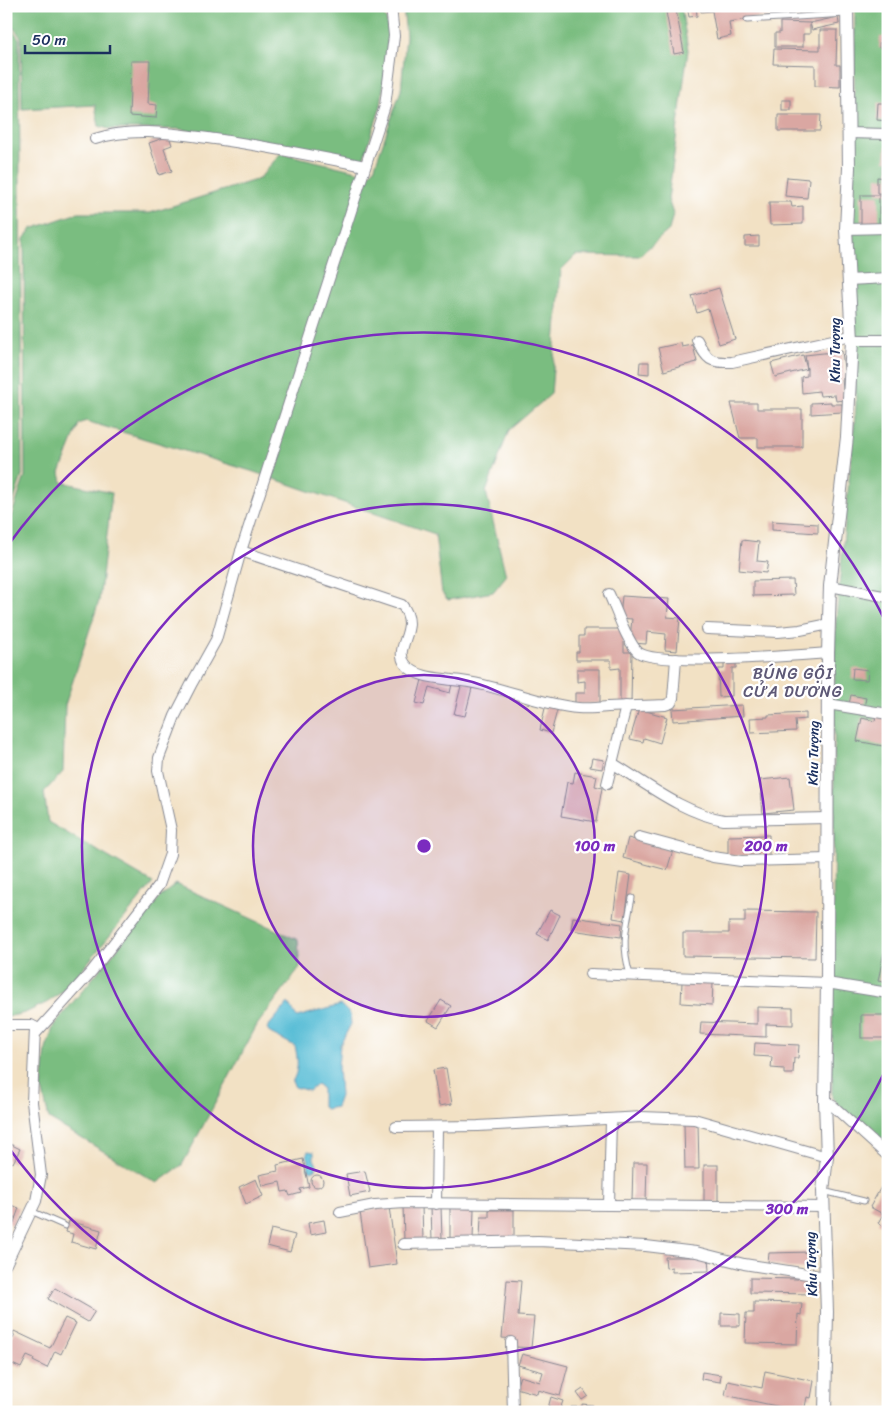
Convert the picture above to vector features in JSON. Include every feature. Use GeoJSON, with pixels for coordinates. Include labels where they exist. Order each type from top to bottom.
{"type":"FeatureCollection","features":[{"type":"Feature","properties":{"kind":"street"},"geometry":{"type":"LineString","coordinates":[[35,1034],[92,970],[159,885],[170,854],[171,830],[158,770],[159,758],[176,716],[216,640],[241,551],[385,106],[394,36],[391,6]]}},
{"type":"Feature","properties":{"kind":"street","name":"Khu Tượng"},"geometry":{"type":"LineString","coordinates":[[825,1412],[826,1277],[823,1191],[827,1157],[824,1102],[827,983],[828,653],[830,586],[847,437],[852,338],[846,229],[848,168],[847,10]]}},
{"type":"Feature","properties":{"kind":"street"},"geometry":{"type":"LineString","coordinates":[[95,139],[109,134],[166,132],[261,146],[365,166]]}},
{"type":"Feature","properties":{"kind":"street"},"geometry":{"type":"LineString","coordinates":[[848,133],[888,134]]}},
{"type":"Feature","properties":{"kind":"street"},"geometry":{"type":"LineString","coordinates":[[846,229],[888,228]]}},
{"type":"Feature","properties":{"kind":"street"},"geometry":{"type":"LineString","coordinates":[[848,280],[888,278]]}},
{"type":"Feature","properties":{"kind":"street"},"geometry":{"type":"LineString","coordinates":[[697,340],[704,355],[712,361],[719,363],[852,338],[888,340]]}},
{"type":"Feature","properties":{"kind":"street"},"geometry":{"type":"LineString","coordinates":[[241,551],[402,605],[410,622],[401,655],[405,664],[415,672],[445,679],[469,681],[578,708],[665,705],[671,703],[673,698],[676,659]]}},
{"type":"Feature","properties":{"kind":"street"},"geometry":{"type":"LineString","coordinates":[[830,586],[888,597]]}},
{"type":"Feature","properties":{"kind":"street"},"geometry":{"type":"LineString","coordinates":[[609,594],[632,645],[640,653],[648,656],[676,659],[743,659],[828,653]]}},
{"type":"Feature","properties":{"kind":"street"},"geometry":{"type":"LineString","coordinates":[[707,630],[778,632],[829,624]]}},
{"type":"Feature","properties":{"kind":"street"},"geometry":{"type":"LineString","coordinates":[[828,704],[888,714]]}},
{"type":"Feature","properties":{"kind":"street"},"geometry":{"type":"LineString","coordinates":[[607,784],[626,706]]}},
{"type":"Feature","properties":{"kind":"street"},"geometry":{"type":"LineString","coordinates":[[612,763],[695,812],[710,818],[724,820],[827,818]]}},
{"type":"Feature","properties":{"kind":"street"},"geometry":{"type":"LineString","coordinates":[[639,837],[713,857],[740,861],[828,860]]}},
{"type":"Feature","properties":{"kind":"street"},"geometry":{"type":"LineString","coordinates":[[590,974],[827,983],[888,993]]}},
{"type":"Feature","properties":{"kind":"street"},"geometry":{"type":"LineString","coordinates":[[6,1025],[31,1025],[35,1027],[32,1102],[41,1175],[36,1201],[6,1264]]}},
{"type":"Feature","properties":{"kind":"street"},"geometry":{"type":"LineString","coordinates":[[824,1102],[833,1106],[888,1156]]}},
{"type":"Feature","properties":{"kind":"street"},"geometry":{"type":"LineString","coordinates":[[396,1127],[437,1127],[642,1117],[694,1119],[827,1157]]}},
{"type":"Feature","properties":{"kind":"street"},"geometry":{"type":"LineString","coordinates":[[609,1205],[611,1119]]}},
{"type":"Feature","properties":{"kind":"street"},"geometry":{"type":"LineString","coordinates":[[436,1204],[437,1127]]}},
{"type":"Feature","properties":{"kind":"street"},"geometry":{"type":"LineString","coordinates":[[340,1212],[375,1205],[405,1203],[824,1206]]}},
{"type":"Feature","properties":{"kind":"street"},"geometry":{"type":"LineString","coordinates":[[403,1244],[538,1241],[646,1246],[696,1252],[744,1264],[826,1277]]}},
{"type":"Feature","properties":{"kind":"street"},"geometry":{"type":"LineString","coordinates":[[511,1342],[513,1412]]}},
{"type":"Feature","properties":{"kind":"lane"},"geometry":{"type":"LineString","coordinates":[[746,20],[847,10]]}},
{"type":"Feature","properties":{"kind":"lane"},"geometry":{"type":"LineString","coordinates":[[630,976],[624,952],[632,898]]}},
{"type":"Feature","properties":{"kind":"lane"},"geometry":{"type":"LineString","coordinates":[[823,1191],[864,1202]]}},
{"type":"Feature","properties":{"kind":"lane"},"geometry":{"type":"LineString","coordinates":[[31,1211],[64,1226]]}},
{"type":"Feature","properties":{"kind":"green space"},"geometry":{"type":"Polygon","coordinates":[[[6,6],[374,6],[386,18],[389,36],[381,106],[363,160],[358,162],[179,129],[109,129],[99,126],[95,105],[22,109],[21,37],[6,18],[6,6]]]}},
{"type":"Feature","properties":{"kind":"green space"},"geometry":{"type":"Polygon","coordinates":[[[403,6],[681,6],[688,50],[668,199],[673,214],[669,230],[639,256],[576,255],[561,270],[551,394],[509,430],[486,492],[506,576],[493,592],[448,600],[442,593],[435,534],[251,471],[86,421],[79,424],[60,473],[62,482],[112,493],[99,601],[65,705],[63,772],[44,792],[48,822],[153,883],[67,988],[48,1002],[25,1013],[6,1017],[6,532],[25,476],[24,239],[31,229],[78,213],[150,213],[259,179],[281,153],[369,174],[374,169],[401,90],[406,36],[403,6]]]}},
{"type":"Feature","properties":{"kind":"green space"},"geometry":{"type":"Polygon","coordinates":[[[855,6],[888,6],[888,1153],[832,1098],[835,631],[856,405],[853,263],[855,6]]]}},
{"type":"Feature","properties":{"kind":"green space"},"geometry":{"type":"Polygon","coordinates":[[[6,22],[19,38],[22,476],[6,523],[6,22]]]}},
{"type":"Feature","properties":{"kind":"green space"},"geometry":{"type":"Polygon","coordinates":[[[176,884],[298,940],[300,967],[257,1025],[182,1165],[157,1183],[49,1119],[42,1088],[46,1049],[54,1025],[160,897],[176,884]]]}},
{"type":"Feature","properties":{"kind":"water"},"geometry":{"type":"Polygon","coordinates":[[[288,1003],[297,1017],[341,1005],[350,1014],[351,1024],[340,1045],[338,1067],[340,1096],[336,1107],[325,1109],[322,1106],[322,1088],[317,1084],[309,1091],[295,1087],[292,1082],[296,1074],[297,1065],[295,1046],[270,1033],[267,1028],[288,1003]]]}},
{"type":"Feature","properties":{"kind":"water"},"geometry":{"type":"Polygon","coordinates":[[[308,1151],[314,1152],[314,1159],[317,1165],[316,1169],[312,1171],[308,1169],[309,1160],[306,1156],[308,1151]]]}},
{"type":"Feature","properties":{"kind":"building"},"geometry":{"type":"Polygon","coordinates":[[[687,6],[696,6],[697,16],[689,17],[687,6]]]}},
{"type":"Feature","properties":{"kind":"building"},"geometry":{"type":"Polygon","coordinates":[[[700,6],[832,6],[832,9],[799,14],[799,11],[729,22],[731,36],[717,39],[712,11],[701,12],[700,6]]]}},
{"type":"Feature","properties":{"kind":"building"},"geometry":{"type":"Polygon","coordinates":[[[676,10],[684,52],[674,54],[666,12],[676,10]]]}},
{"type":"Feature","properties":{"kind":"building"},"geometry":{"type":"Polygon","coordinates":[[[838,17],[839,24],[812,30],[810,23],[838,17]]]}},
{"type":"Feature","properties":{"kind":"building"},"geometry":{"type":"Polygon","coordinates":[[[780,22],[810,23],[810,34],[803,34],[803,47],[775,47],[775,33],[780,33],[780,22]]]}},
{"type":"Feature","properties":{"kind":"building"},"geometry":{"type":"Polygon","coordinates":[[[820,30],[837,30],[836,65],[840,65],[840,87],[815,86],[815,65],[773,64],[774,49],[820,50],[820,30]]]}},
{"type":"Feature","properties":{"kind":"building"},"geometry":{"type":"Polygon","coordinates":[[[880,37],[888,37],[888,49],[879,48],[880,37]]]}},
{"type":"Feature","properties":{"kind":"building"},"geometry":{"type":"Polygon","coordinates":[[[131,61],[150,61],[148,104],[157,105],[156,118],[129,116],[131,61]]]}},
{"type":"Feature","properties":{"kind":"building"},"geometry":{"type":"Polygon","coordinates":[[[782,100],[791,100],[791,110],[782,110],[782,100]]]}},
{"type":"Feature","properties":{"kind":"building"},"geometry":{"type":"Polygon","coordinates":[[[878,103],[888,103],[888,121],[877,120],[878,103]]]}},
{"type":"Feature","properties":{"kind":"building"},"geometry":{"type":"Polygon","coordinates":[[[778,115],[821,115],[820,131],[778,131],[778,115]]]}},
{"type":"Feature","properties":{"kind":"building"},"geometry":{"type":"Polygon","coordinates":[[[169,136],[172,145],[164,148],[172,171],[159,175],[149,143],[169,136]]]}},
{"type":"Feature","properties":{"kind":"building"},"geometry":{"type":"Polygon","coordinates":[[[886,146],[888,146],[888,161],[885,161],[886,146]]]}},
{"type":"Feature","properties":{"kind":"building"},"geometry":{"type":"Polygon","coordinates":[[[787,177],[809,179],[807,198],[785,196],[787,177]]]}},
{"type":"Feature","properties":{"kind":"building"},"geometry":{"type":"Polygon","coordinates":[[[877,177],[888,178],[888,194],[877,193],[877,177]]]}},
{"type":"Feature","properties":{"kind":"building"},"geometry":{"type":"Polygon","coordinates":[[[861,195],[879,195],[879,225],[861,225],[861,195]]]}},
{"type":"Feature","properties":{"kind":"building"},"geometry":{"type":"Polygon","coordinates":[[[769,202],[791,202],[792,207],[803,206],[803,224],[770,225],[769,202]]]}},
{"type":"Feature","properties":{"kind":"building"},"geometry":{"type":"Polygon","coordinates":[[[759,236],[759,246],[745,246],[745,237],[759,236]]]}},
{"type":"Feature","properties":{"kind":"building"},"geometry":{"type":"Polygon","coordinates":[[[719,288],[735,339],[719,344],[708,309],[697,313],[692,296],[719,288]]]}},
{"type":"Feature","properties":{"kind":"building"},"geometry":{"type":"Polygon","coordinates":[[[681,343],[682,347],[693,345],[697,362],[664,371],[658,348],[681,343]]]}},
{"type":"Feature","properties":{"kind":"building"},"geometry":{"type":"Polygon","coordinates":[[[842,351],[845,378],[842,379],[844,400],[836,401],[835,395],[820,396],[819,391],[802,393],[801,377],[807,376],[805,355],[842,351]]]}},
{"type":"Feature","properties":{"kind":"building"},"geometry":{"type":"Polygon","coordinates":[[[803,355],[807,369],[775,377],[771,363],[803,355]]]}},
{"type":"Feature","properties":{"kind":"building"},"geometry":{"type":"Polygon","coordinates":[[[640,362],[649,362],[649,374],[639,373],[640,362]]]}},
{"type":"Feature","properties":{"kind":"building"},"geometry":{"type":"Polygon","coordinates":[[[831,402],[831,404],[842,404],[842,412],[811,414],[811,403],[831,402]]]}},
{"type":"Feature","properties":{"kind":"building"},"geometry":{"type":"Polygon","coordinates":[[[731,403],[757,403],[757,409],[802,409],[802,447],[758,447],[758,438],[740,438],[731,403]]]}},
{"type":"Feature","properties":{"kind":"building"},"geometry":{"type":"Polygon","coordinates":[[[772,521],[818,524],[818,533],[772,530],[772,521]]]}},
{"type":"Feature","properties":{"kind":"building"},"geometry":{"type":"Polygon","coordinates":[[[742,540],[759,542],[757,561],[768,562],[766,573],[739,570],[742,540]]]}},
{"type":"Feature","properties":{"kind":"building"},"geometry":{"type":"Polygon","coordinates":[[[793,580],[794,595],[753,596],[753,581],[793,580]]]}},
{"type":"Feature","properties":{"kind":"building"},"geometry":{"type":"Polygon","coordinates":[[[622,596],[669,599],[667,617],[680,618],[677,651],[665,650],[666,634],[647,632],[646,644],[633,643],[630,638],[632,619],[620,618],[622,596]]]}},
{"type":"Feature","properties":{"kind":"building"},"geometry":{"type":"Polygon","coordinates":[[[584,629],[624,629],[624,652],[632,652],[631,703],[620,703],[620,668],[611,669],[611,660],[576,660],[576,652],[579,652],[579,636],[584,636],[584,629]]]}},
{"type":"Feature","properties":{"kind":"building"},"geometry":{"type":"Polygon","coordinates":[[[724,660],[736,660],[736,668],[732,668],[732,696],[719,697],[718,669],[724,669],[724,660]]]}},
{"type":"Feature","properties":{"kind":"building"},"geometry":{"type":"Polygon","coordinates":[[[853,668],[868,670],[867,680],[852,679],[853,668]]]}},
{"type":"Feature","properties":{"kind":"building"},"geometry":{"type":"Polygon","coordinates":[[[577,669],[600,669],[600,703],[575,704],[575,693],[585,693],[585,681],[577,682],[577,669]]]}},
{"type":"Feature","properties":{"kind":"building"},"geometry":{"type":"Polygon","coordinates":[[[423,676],[452,684],[450,693],[429,687],[424,705],[416,703],[423,676]]]}},
{"type":"Feature","properties":{"kind":"building"},"geometry":{"type":"Polygon","coordinates":[[[887,676],[888,689],[885,689],[887,676]]]}},
{"type":"Feature","properties":{"kind":"building"},"geometry":{"type":"Polygon","coordinates":[[[462,682],[473,684],[465,716],[454,714],[462,682]]]}},
{"type":"Feature","properties":{"kind":"building"},"geometry":{"type":"Polygon","coordinates":[[[851,695],[866,698],[864,707],[849,704],[851,695]]]}},
{"type":"Feature","properties":{"kind":"building"},"geometry":{"type":"Polygon","coordinates":[[[546,704],[558,707],[551,733],[540,730],[546,704]]]}},
{"type":"Feature","properties":{"kind":"building"},"geometry":{"type":"Polygon","coordinates":[[[742,705],[743,716],[673,721],[672,709],[742,705]]]}},
{"type":"Feature","properties":{"kind":"building"},"geometry":{"type":"Polygon","coordinates":[[[639,709],[667,717],[660,743],[644,738],[643,742],[630,739],[639,709]]]}},
{"type":"Feature","properties":{"kind":"building"},"geometry":{"type":"Polygon","coordinates":[[[806,713],[806,719],[795,720],[796,731],[751,733],[750,718],[806,713]]]}},
{"type":"Feature","properties":{"kind":"building"},"geometry":{"type":"Polygon","coordinates":[[[876,715],[888,718],[888,747],[857,741],[862,718],[875,721],[876,715]]]}},
{"type":"Feature","properties":{"kind":"building"},"geometry":{"type":"Polygon","coordinates":[[[592,758],[604,760],[602,769],[590,767],[592,758]]]}},
{"type":"Feature","properties":{"kind":"building"},"geometry":{"type":"Polygon","coordinates":[[[575,772],[597,776],[595,786],[602,788],[596,822],[561,816],[567,782],[573,783],[575,772]]]}},
{"type":"Feature","properties":{"kind":"building"},"geometry":{"type":"Polygon","coordinates":[[[790,777],[794,810],[763,813],[760,780],[790,777]]]}},
{"type":"Feature","properties":{"kind":"building"},"geometry":{"type":"Polygon","coordinates":[[[769,835],[769,855],[728,856],[728,836],[769,835]]]}},
{"type":"Feature","properties":{"kind":"building"},"geometry":{"type":"Polygon","coordinates":[[[628,838],[673,850],[667,870],[623,858],[628,838]]]}},
{"type":"Feature","properties":{"kind":"building"},"geometry":{"type":"Polygon","coordinates":[[[619,873],[631,875],[625,920],[613,918],[619,873]]]}},
{"type":"Feature","properties":{"kind":"building"},"geometry":{"type":"Polygon","coordinates":[[[550,910],[560,915],[548,940],[537,934],[550,910]]]}},
{"type":"Feature","properties":{"kind":"building"},"geometry":{"type":"Polygon","coordinates":[[[745,911],[816,912],[815,958],[683,956],[683,933],[729,933],[729,922],[745,922],[745,911]]]}},
{"type":"Feature","properties":{"kind":"building"},"geometry":{"type":"Polygon","coordinates":[[[573,917],[622,924],[621,937],[571,930],[573,917]]]}},
{"type":"Feature","properties":{"kind":"building"},"geometry":{"type":"Polygon","coordinates":[[[884,952],[888,952],[888,983],[878,981],[884,952]]]}},
{"type":"Feature","properties":{"kind":"building"},"geometry":{"type":"Polygon","coordinates":[[[682,982],[713,983],[712,1005],[681,1003],[682,982]]]}},
{"type":"Feature","properties":{"kind":"building"},"geometry":{"type":"Polygon","coordinates":[[[441,1000],[451,1006],[438,1027],[428,1021],[441,1000]]]}},
{"type":"Feature","properties":{"kind":"building"},"geometry":{"type":"Polygon","coordinates":[[[757,1007],[793,1008],[793,1025],[766,1024],[766,1037],[700,1034],[701,1022],[757,1024],[757,1007]]]}},
{"type":"Feature","properties":{"kind":"building"},"geometry":{"type":"Polygon","coordinates":[[[861,1015],[888,1015],[888,1038],[861,1038],[861,1015]]]}},
{"type":"Feature","properties":{"kind":"building"},"geometry":{"type":"Polygon","coordinates":[[[755,1043],[799,1045],[798,1058],[794,1058],[793,1074],[784,1074],[784,1069],[771,1068],[772,1057],[754,1056],[755,1043]]]}},
{"type":"Feature","properties":{"kind":"building"},"geometry":{"type":"Polygon","coordinates":[[[446,1068],[452,1104],[439,1106],[433,1070],[446,1068]]]}},
{"type":"Feature","properties":{"kind":"building"},"geometry":{"type":"Polygon","coordinates":[[[684,1123],[698,1123],[699,1169],[685,1169],[684,1123]]]}},
{"type":"Feature","properties":{"kind":"building"},"geometry":{"type":"Polygon","coordinates":[[[6,1142],[20,1149],[13,1163],[6,1159],[6,1142]]]}},
{"type":"Feature","properties":{"kind":"building"},"geometry":{"type":"Polygon","coordinates":[[[303,1159],[309,1187],[300,1189],[301,1193],[290,1196],[288,1191],[282,1192],[280,1182],[262,1186],[259,1175],[278,1171],[277,1165],[303,1159]]]}},
{"type":"Feature","properties":{"kind":"building"},"geometry":{"type":"Polygon","coordinates":[[[633,1163],[647,1163],[646,1201],[632,1201],[633,1163]]]}},
{"type":"Feature","properties":{"kind":"building"},"geometry":{"type":"Polygon","coordinates":[[[704,1165],[718,1165],[718,1202],[704,1202],[704,1165]]]}},
{"type":"Feature","properties":{"kind":"building"},"geometry":{"type":"Polygon","coordinates":[[[365,1171],[370,1192],[350,1196],[346,1174],[365,1171]]]}},
{"type":"Feature","properties":{"kind":"building"},"geometry":{"type":"Polygon","coordinates":[[[315,1175],[319,1175],[323,1181],[319,1187],[315,1187],[311,1183],[311,1179],[315,1175]]]}},
{"type":"Feature","properties":{"kind":"building"},"geometry":{"type":"Polygon","coordinates":[[[256,1179],[263,1196],[246,1204],[239,1187],[256,1179]]]}},
{"type":"Feature","properties":{"kind":"building"},"geometry":{"type":"Polygon","coordinates":[[[881,1187],[888,1190],[888,1229],[878,1223],[883,1214],[870,1207],[881,1187]]]}},
{"type":"Feature","properties":{"kind":"building"},"geometry":{"type":"Polygon","coordinates":[[[6,1203],[19,1208],[13,1225],[6,1222],[6,1203]]]}},
{"type":"Feature","properties":{"kind":"building"},"geometry":{"type":"Polygon","coordinates":[[[403,1205],[422,1206],[423,1240],[404,1241],[403,1205]]]}},
{"type":"Feature","properties":{"kind":"building"},"geometry":{"type":"Polygon","coordinates":[[[431,1206],[441,1206],[442,1240],[432,1240],[431,1206]]]}},
{"type":"Feature","properties":{"kind":"building"},"geometry":{"type":"Polygon","coordinates":[[[389,1207],[397,1264],[368,1268],[360,1212],[389,1207]]]}},
{"type":"Feature","properties":{"kind":"building"},"geometry":{"type":"Polygon","coordinates":[[[450,1208],[474,1209],[473,1239],[450,1239],[450,1208]]]}},
{"type":"Feature","properties":{"kind":"building"},"geometry":{"type":"Polygon","coordinates":[[[489,1210],[514,1210],[514,1239],[480,1238],[481,1217],[489,1217],[489,1210]]]}},
{"type":"Feature","properties":{"kind":"building"},"geometry":{"type":"Polygon","coordinates":[[[324,1220],[326,1232],[310,1235],[308,1223],[324,1220]]]}},
{"type":"Feature","properties":{"kind":"building"},"geometry":{"type":"Polygon","coordinates":[[[69,1221],[101,1230],[96,1249],[71,1242],[73,1234],[66,1232],[69,1221]]]}},
{"type":"Feature","properties":{"kind":"building"},"geometry":{"type":"Polygon","coordinates":[[[271,1229],[295,1235],[290,1252],[267,1246],[271,1229]]]}},
{"type":"Feature","properties":{"kind":"building"},"geometry":{"type":"Polygon","coordinates":[[[812,1252],[813,1269],[787,1268],[768,1263],[769,1253],[812,1252]]]}},
{"type":"Feature","properties":{"kind":"building"},"geometry":{"type":"Polygon","coordinates":[[[665,1257],[708,1257],[709,1271],[672,1272],[672,1267],[666,1268],[665,1257]]]}},
{"type":"Feature","properties":{"kind":"building"},"geometry":{"type":"Polygon","coordinates":[[[798,1276],[817,1276],[816,1294],[750,1293],[750,1278],[798,1279],[798,1276]]]}},
{"type":"Feature","properties":{"kind":"building"},"geometry":{"type":"Polygon","coordinates":[[[507,1280],[521,1281],[518,1316],[534,1317],[531,1348],[515,1347],[516,1339],[502,1338],[507,1280]]]}},
{"type":"Feature","properties":{"kind":"building"},"geometry":{"type":"Polygon","coordinates":[[[55,1288],[95,1311],[88,1322],[48,1299],[55,1288]]]}},
{"type":"Feature","properties":{"kind":"building"},"geometry":{"type":"Polygon","coordinates":[[[754,1302],[802,1303],[801,1315],[798,1314],[797,1344],[745,1343],[746,1313],[754,1313],[754,1302]]]}},
{"type":"Feature","properties":{"kind":"building"},"geometry":{"type":"Polygon","coordinates":[[[721,1313],[740,1314],[740,1326],[721,1326],[721,1313]]]}},
{"type":"Feature","properties":{"kind":"building"},"geometry":{"type":"Polygon","coordinates":[[[65,1318],[76,1323],[61,1354],[55,1351],[47,1368],[27,1356],[21,1368],[6,1361],[6,1348],[14,1331],[50,1348],[65,1318]]]}},
{"type":"Feature","properties":{"kind":"building"},"geometry":{"type":"Polygon","coordinates":[[[522,1354],[568,1366],[560,1396],[538,1390],[537,1394],[516,1388],[520,1376],[540,1382],[543,1372],[518,1365],[522,1354]]]}},
{"type":"Feature","properties":{"kind":"building"},"geometry":{"type":"Polygon","coordinates":[[[765,1371],[814,1381],[811,1398],[807,1397],[804,1412],[725,1395],[728,1381],[762,1388],[765,1371]]]}},
{"type":"Feature","properties":{"kind":"building"},"geometry":{"type":"Polygon","coordinates":[[[702,1372],[721,1375],[720,1382],[701,1379],[702,1372]]]}},
{"type":"Feature","properties":{"kind":"building"},"geometry":{"type":"Polygon","coordinates":[[[583,1389],[588,1396],[582,1400],[577,1393],[583,1389]]]}},
{"type":"Feature","properties":{"kind":"building"},"geometry":{"type":"Polygon","coordinates":[[[551,1397],[563,1401],[559,1412],[547,1412],[551,1397]]]}},
{"type":"Feature","properties":{"kind":"building"},"geometry":{"type":"Polygon","coordinates":[[[582,1404],[593,1405],[593,1412],[571,1412],[571,1407],[582,1407],[582,1404]]]}},
{"type":"Feature","properties":{"kind":"district","name":"BÚNG GỘI CỬA DƯƠNG"},"geometry":{"type":"Point","coordinates":[793,682]}}]}
